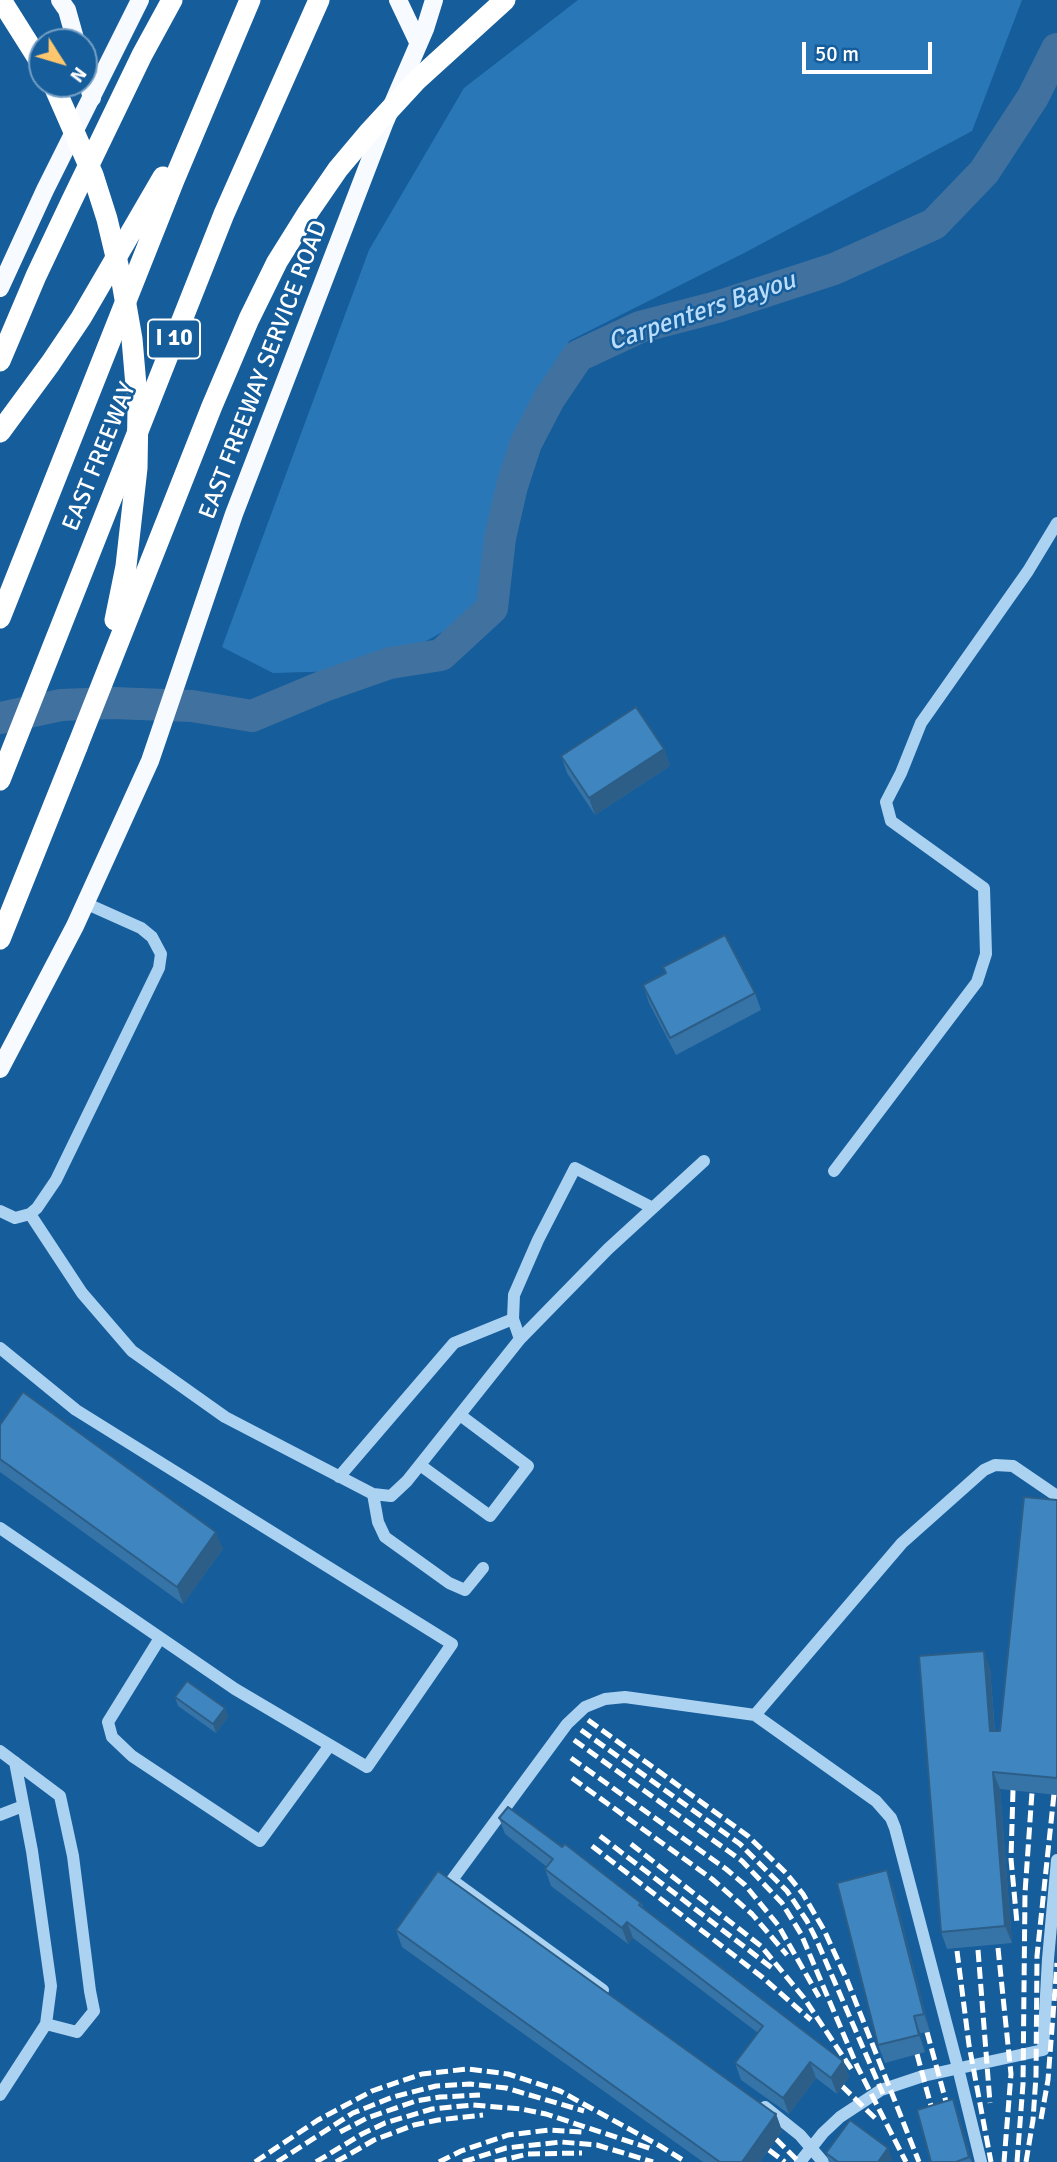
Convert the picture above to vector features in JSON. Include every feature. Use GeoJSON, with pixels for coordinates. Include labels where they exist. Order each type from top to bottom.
{"type":"FeatureCollection","features":[{"type":"Feature","properties":{"kind":"highway"},"geometry":{"type":"LineString","coordinates":[[1,0],[28,43]]}},
{"type":"Feature","properties":{"kind":"highway"},"geometry":{"type":"LineString","coordinates":[[0,361],[71,202],[142,55],[172,0]]}},
{"type":"Feature","properties":{"kind":"highway","name":"EAST FREEWAY"},"geometry":{"type":"LineString","coordinates":[[0,618],[202,112],[250,0]]}},
{"type":"Feature","properties":{"kind":"highway","name":"EAST FREEWAY"},"geometry":{"type":"LineString","coordinates":[[2,776],[224,215],[319,0]]}},
{"type":"Feature","properties":{"kind":"highway"},"geometry":{"type":"LineString","coordinates":[[0,939],[212,406],[277,262],[314,202],[369,131],[417,80],[505,0]]}},
{"type":"Feature","properties":{"kind":"highway"},"geometry":{"type":"LineString","coordinates":[[59,98],[93,175],[114,244],[132,339],[138,409],[136,479],[126,566],[112,632],[77,747]]}},
{"type":"Feature","properties":{"kind":"highway"},"geometry":{"type":"LineString","coordinates":[[0,432],[80,318],[202,112]]}},
{"type":"Feature","properties":{"kind":"main road"},"geometry":{"type":"LineString","coordinates":[[61,0],[72,28]]}},
{"type":"Feature","properties":{"kind":"main road"},"geometry":{"type":"LineString","coordinates":[[98,86],[137,6],[149,0]]}},
{"type":"Feature","properties":{"kind":"main road"},"geometry":{"type":"LineString","coordinates":[[398,0],[421,35]]}},
{"type":"Feature","properties":{"kind":"main road"},"geometry":{"type":"LineString","coordinates":[[421,35],[434,0]]}},
{"type":"Feature","properties":{"kind":"main road"},"geometry":{"type":"LineString","coordinates":[[421,35],[444,0]]}},
{"type":"Feature","properties":{"kind":"main road","name":"EAST FREEWAY SERVICE ROAD"},"geometry":{"type":"LineString","coordinates":[[85,903],[150,761],[234,514],[384,124],[421,35]]}},
{"type":"Feature","properties":{"kind":"main road"},"geometry":{"type":"LineString","coordinates":[[0,287],[92,98]]}},
{"type":"Feature","properties":{"kind":"main road"},"geometry":{"type":"LineString","coordinates":[[0,1069],[85,903]]}},
{"type":"Feature","properties":{"kind":"lane"},"geometry":{"type":"LineString","coordinates":[[834,1171],[977,982],[986,954],[984,888],[891,821],[886,802],[921,723],[1028,571],[1057,523]]}},
{"type":"Feature","properties":{"kind":"lane"},"geometry":{"type":"LineString","coordinates":[[0,1211],[15,1218],[30,1214],[56,1180],[159,968],[161,954],[152,937],[141,928],[85,903]]}},
{"type":"Feature","properties":{"kind":"lane"},"geometry":{"type":"LineString","coordinates":[[30,1214],[82,1293],[132,1351],[225,1417],[373,1494],[391,1496],[420,1465],[520,1339],[608,1249],[704,1161]]}},
{"type":"Feature","properties":{"kind":"lane"},"geometry":{"type":"LineString","coordinates":[[520,1339],[513,1319],[514,1295],[538,1240],[575,1168],[653,1208]]}},
{"type":"Feature","properties":{"kind":"lane"},"geometry":{"type":"LineString","coordinates":[[340,1478],[454,1343],[513,1319]]}},
{"type":"Feature","properties":{"kind":"lane"},"geometry":{"type":"LineString","coordinates":[[0,1348],[76,1410],[452,1644],[367,1767],[235,1689],[0,1528]]}},
{"type":"Feature","properties":{"kind":"lane"},"geometry":{"type":"LineString","coordinates":[[420,1465],[490,1517],[528,1466],[460,1415]]}},
{"type":"Feature","properties":{"kind":"lane"},"geometry":{"type":"LineString","coordinates":[[755,1715],[902,1543],[984,1470],[995,1465],[1013,1466],[1057,1496]]}},
{"type":"Feature","properties":{"kind":"lane"},"geometry":{"type":"LineString","coordinates":[[373,1494],[378,1522],[385,1537],[414,1560],[465,1590],[483,1568]]}},
{"type":"Feature","properties":{"kind":"lane"},"geometry":{"type":"LineString","coordinates":[[160,1638],[108,1722],[112,1737],[132,1756],[260,1841],[330,1745]]}},
{"type":"Feature","properties":{"kind":"lane"},"geometry":{"type":"LineString","coordinates":[[619,2001],[452,1880],[567,1724],[585,1707],[606,1699],[625,1697],[755,1715],[876,1801],[891,1818],[981,2162]]}},
{"type":"Feature","properties":{"kind":"lane"},"geometry":{"type":"LineString","coordinates":[[0,1751],[60,1796],[73,1856],[94,2011],[77,2032],[46,2024]]}},
{"type":"Feature","properties":{"kind":"lane"},"geometry":{"type":"LineString","coordinates":[[0,2095],[46,2024],[51,1986],[15,1762]]}},
{"type":"Feature","properties":{"kind":"lane"},"geometry":{"type":"LineString","coordinates":[[0,1815],[23,1807]]}},
{"type":"Feature","properties":{"kind":"lane"},"geometry":{"type":"LineString","coordinates":[[800,2162],[840,2117],[881,2090],[909,2079],[1043,2050],[1057,1860]]}},
{"type":"Feature","properties":{"kind":"lane"},"geometry":{"type":"LineString","coordinates":[[752,2098],[786,2123],[823,2162]]}},
{"type":"Feature","properties":{"kind":"shaded area"},"geometry":{"type":"Polygon","coordinates":[[[578,0],[1022,0],[972,131],[746,252],[569,341],[494,521],[483,609],[375,670],[273,673],[222,647],[369,250],[464,88],[578,0]]]}},
{"type":"Feature","properties":{"kind":"building"},"geometry":{"type":"Polygon","coordinates":[[[636,707],[664,749],[589,798],[561,756],[636,707]]]}},
{"type":"Feature","properties":{"kind":"building"},"geometry":{"type":"Polygon","coordinates":[[[725,935],[755,993],[670,1038],[643,985],[666,973],[663,967],[725,935]]]}},
{"type":"Feature","properties":{"kind":"building"},"geometry":{"type":"Polygon","coordinates":[[[23,1392],[216,1532],[177,1587],[0,1459],[0,1425],[23,1392]]]}},
{"type":"Feature","properties":{"kind":"building"},"geometry":{"type":"Polygon","coordinates":[[[1024,1497],[1057,1500],[1057,1778],[993,1772],[1005,1926],[941,1932],[919,1656],[984,1651],[990,1731],[1000,1731],[1024,1497]]]}},
{"type":"Feature","properties":{"kind":"building"},"geometry":{"type":"Polygon","coordinates":[[[187,1681],[225,1708],[213,1724],[175,1697],[187,1681]]]}},
{"type":"Feature","properties":{"kind":"building"},"geometry":{"type":"Polygon","coordinates":[[[508,1807],[562,1847],[565,1844],[641,1903],[639,1905],[843,2061],[831,2078],[810,2062],[783,2098],[735,2063],[763,2026],[627,1922],[622,1928],[545,1869],[553,1859],[499,1818],[508,1807]]]}},
{"type":"Feature","properties":{"kind":"building"},"geometry":{"type":"Polygon","coordinates":[[[887,1870],[924,2014],[914,2016],[919,2035],[878,2045],[837,1883],[887,1870]]]}},
{"type":"Feature","properties":{"kind":"building"},"geometry":{"type":"Polygon","coordinates":[[[438,1871],[776,2114],[742,2162],[720,2162],[396,1930],[438,1871]]]}},
{"type":"Feature","properties":{"kind":"building"},"geometry":{"type":"Polygon","coordinates":[[[953,2099],[969,2157],[956,2162],[931,2162],[917,2110],[953,2099]]]}},
{"type":"Feature","properties":{"kind":"building"},"geometry":{"type":"Polygon","coordinates":[[[850,2120],[888,2148],[878,2162],[838,2162],[826,2153],[850,2120]]]}},
{"type":"Feature","properties":{"kind":"waterway","name":"Carpenters Bayou"},"geometry":{"type":"LineString","coordinates":[[0,718],[61,705],[113,703],[192,706],[252,716],[324,686],[390,663],[441,655],[492,608],[500,538],[512,486],[526,443],[549,399],[578,356],[640,327],[717,307],[834,269],[934,224],[984,172],[1033,97],[1057,49]]}},
{"type":"Feature","properties":{"kind":"railway"},"geometry":{"type":"LineString","coordinates":[[588,1720],[748,1836],[786,1873],[803,1894],[824,1930],[847,1980],[919,2162]]}},
{"type":"Feature","properties":{"kind":"railway"},"geometry":{"type":"LineString","coordinates":[[581,1730],[740,1844],[787,1891],[817,1941],[883,2094]]}},
{"type":"Feature","properties":{"kind":"railway"},"geometry":{"type":"LineString","coordinates":[[574,1740],[742,1861],[782,1903],[801,1934],[857,2066],[906,2162]]}},
{"type":"Feature","properties":{"kind":"railway"},"geometry":{"type":"LineString","coordinates":[[571,1758],[745,1885],[778,1925],[819,1997]]}},
{"type":"Feature","properties":{"kind":"railway"},"geometry":{"type":"LineString","coordinates":[[572,1778],[712,1879],[752,1914],[787,1955]]}},
{"type":"Feature","properties":{"kind":"railway"},"geometry":{"type":"LineString","coordinates":[[1013,1790],[1011,1859],[1017,1923]]}},
{"type":"Feature","properties":{"kind":"railway"},"geometry":{"type":"LineString","coordinates":[[1017,2162],[1023,2084],[1025,1893],[1032,1792]]}},
{"type":"Feature","properties":{"kind":"railway"},"geometry":{"type":"LineString","coordinates":[[1026,2162],[1033,2120],[1036,2076],[1037,1956],[1054,1794]]}},
{"type":"Feature","properties":{"kind":"railway"},"geometry":{"type":"LineString","coordinates":[[600,1836],[772,1968]]}},
{"type":"Feature","properties":{"kind":"railway"},"geometry":{"type":"LineString","coordinates":[[631,1844],[761,1946],[804,1998],[852,2070]]}},
{"type":"Feature","properties":{"kind":"railway"},"geometry":{"type":"LineString","coordinates":[[592,1846],[762,1977],[811,2020]]}},
{"type":"Feature","properties":{"kind":"railway"},"geometry":{"type":"LineString","coordinates":[[998,1948],[1011,2074],[1004,2162]]}},
{"type":"Feature","properties":{"kind":"railway"},"geometry":{"type":"LineString","coordinates":[[978,1950],[990,2103]]}},
{"type":"Feature","properties":{"kind":"railway"},"geometry":{"type":"LineString","coordinates":[[957,1951],[969,2045],[991,2162]]}},
{"type":"Feature","properties":{"kind":"railway"},"geometry":{"type":"LineString","coordinates":[[1041,2119],[1048,2080],[1057,1963]]}},
{"type":"Feature","properties":{"kind":"railway"},"geometry":{"type":"LineString","coordinates":[[927,2032],[951,2120]]}},
{"type":"Feature","properties":{"kind":"railway"},"geometry":{"type":"LineString","coordinates":[[917,2054],[934,2117]]}},
{"type":"Feature","properties":{"kind":"railway"},"geometry":{"type":"LineString","coordinates":[[255,2162],[318,2120],[372,2091],[422,2074],[468,2069],[508,2074],[560,2091],[686,2162]]}},
{"type":"Feature","properties":{"kind":"railway"},"geometry":{"type":"LineString","coordinates":[[277,2162],[353,2113],[393,2097],[436,2086],[470,2084],[506,2088],[584,2111]]}},
{"type":"Feature","properties":{"kind":"railway"},"geometry":{"type":"LineString","coordinates":[[842,2086],[878,2121]]}},
{"type":"Feature","properties":{"kind":"railway"},"geometry":{"type":"LineString","coordinates":[[340,2132],[367,2118],[416,2101],[480,2095]]}},
{"type":"Feature","properties":{"kind":"railway"},"geometry":{"type":"LineString","coordinates":[[316,2162],[385,2123],[432,2109],[473,2105],[546,2114],[652,2149]]}},
{"type":"Feature","properties":{"kind":"railway"},"geometry":{"type":"LineString","coordinates":[[336,2162],[374,2140],[414,2125],[483,2115]]}},
{"type":"Feature","properties":{"kind":"railway"},"geometry":{"type":"LineString","coordinates":[[439,2162],[461,2151],[508,2135],[549,2130],[583,2132]]}},
{"type":"Feature","properties":{"kind":"railway"},"geometry":{"type":"LineString","coordinates":[[776,2139],[799,2162]]}},
{"type":"Feature","properties":{"kind":"railway"},"geometry":{"type":"LineString","coordinates":[[463,2162],[506,2148],[561,2142],[597,2145],[653,2162]]}},
{"type":"Feature","properties":{"kind":"railway"},"geometry":{"type":"LineString","coordinates":[[769,2150],[785,2162]]}},
{"type":"Feature","properties":{"kind":"railway"},"geometry":{"type":"LineString","coordinates":[[495,2162],[528,2154],[582,2153]]}}]}
